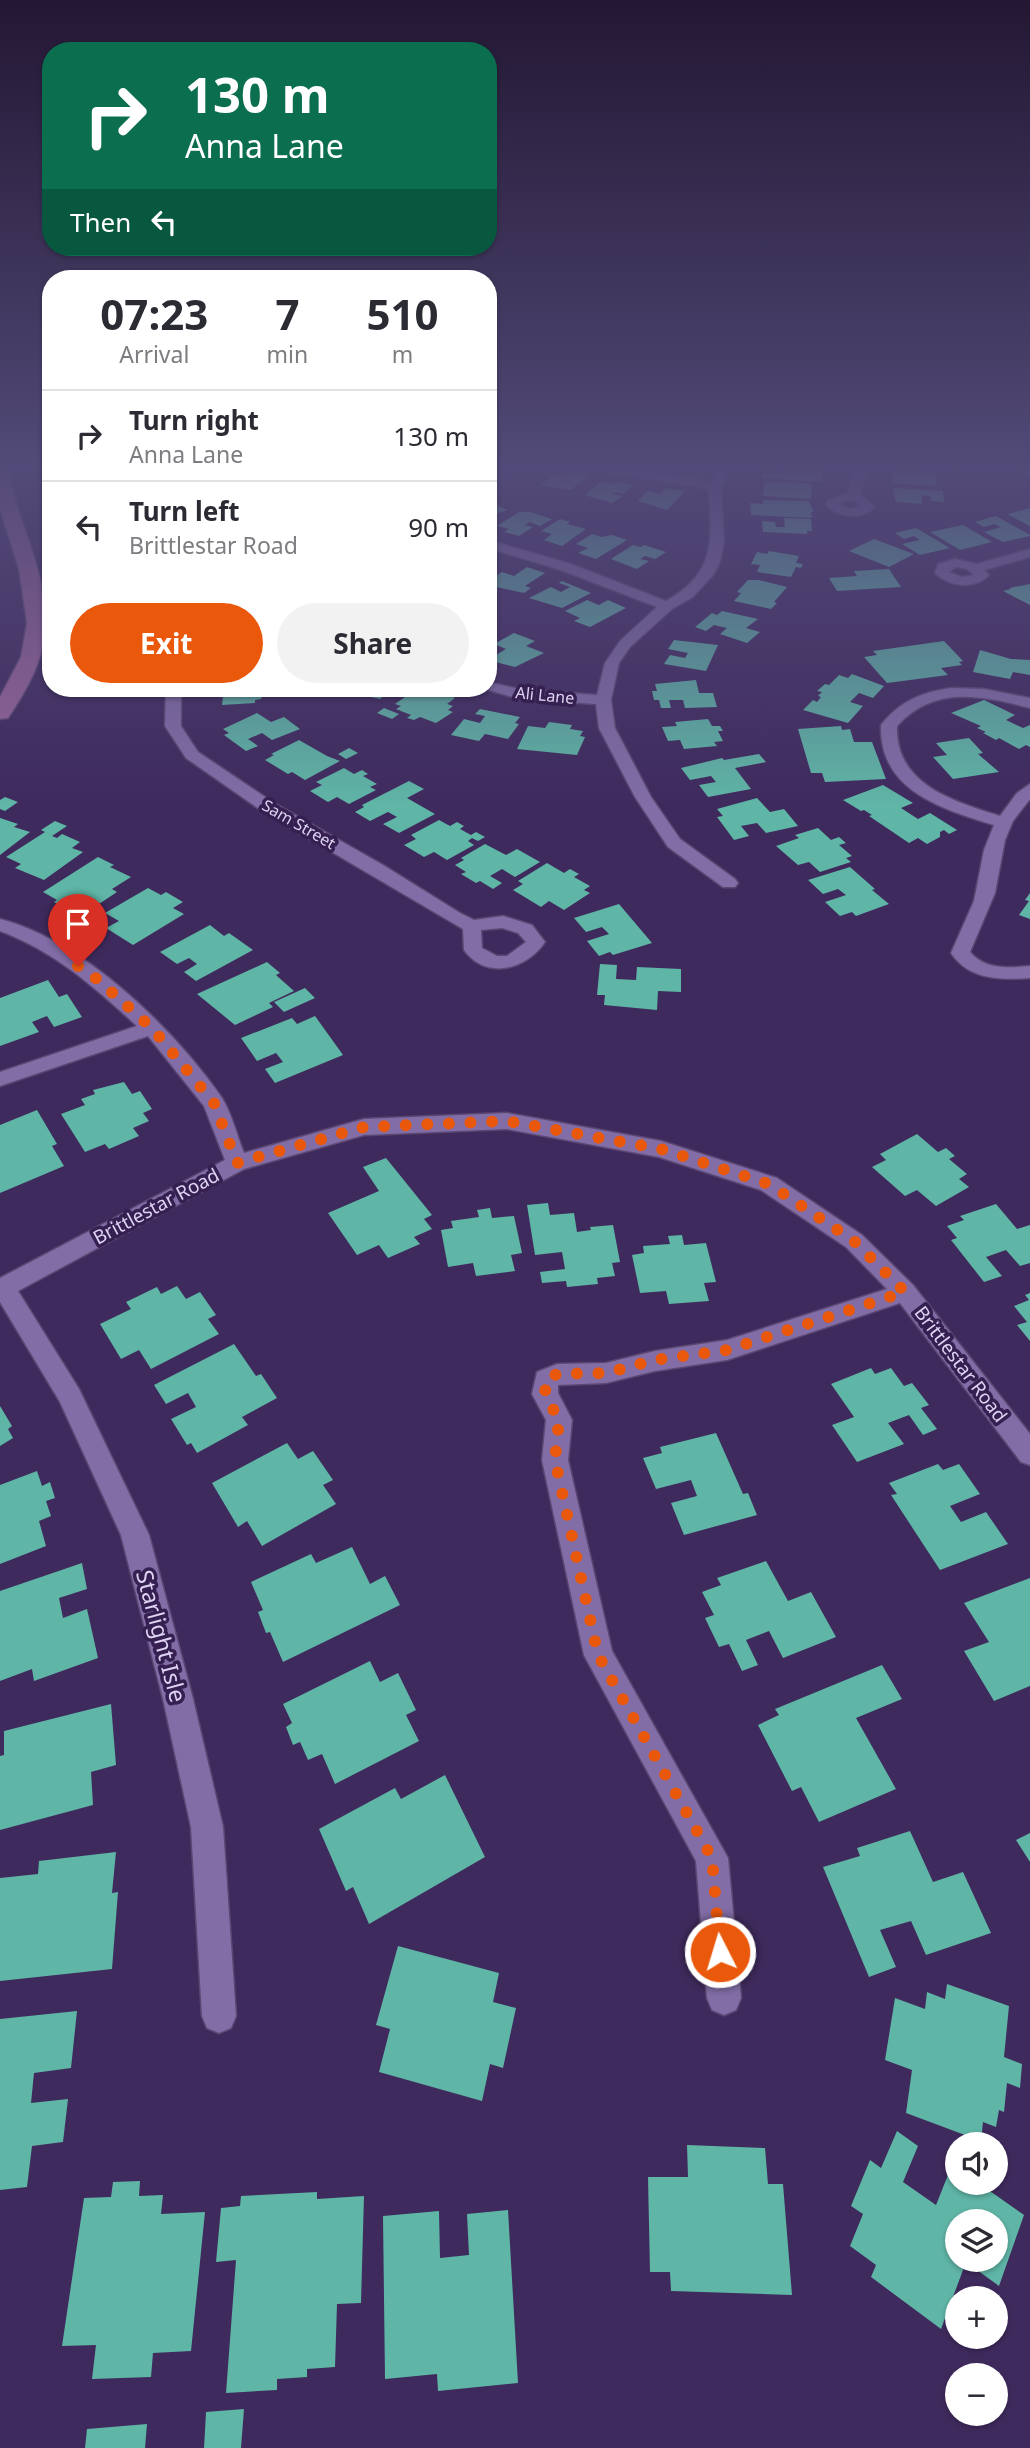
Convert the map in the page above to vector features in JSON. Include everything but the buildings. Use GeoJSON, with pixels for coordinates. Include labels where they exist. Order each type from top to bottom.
{"type":"FeatureCollection","features":[{"type":"Feature","properties":{"kind":"street"},"geometry":{"type":"LineString","coordinates":[[0,713],[23,677],[36,636],[29,577]]}},
{"type":"Feature","properties":{"kind":"street"},"geometry":{"type":"LineString","coordinates":[[591,577],[667,606]]}},
{"type":"Feature","properties":{"kind":"street"},"geometry":{"type":"LineString","coordinates":[[704,577],[688,594],[667,606],[625,644],[612,663],[603,700],[607,728],[643,797],[674,843],[729,883]]}},
{"type":"Feature","properties":{"kind":"street","name":"Ali Lane"},"geometry":{"type":"LineString","coordinates":[[497,688],[519,694],[603,700]]}},
{"type":"Feature","properties":{"kind":"street"},"geometry":{"type":"LineString","coordinates":[[1003,822],[962,810],[929,794],[899,768],[889,747],[889,725],[907,706],[933,695],[963,692],[1008,697],[1030,703]]}},
{"type":"Feature","properties":{"kind":"street","name":"Sam Street"},"geometry":{"type":"LineString","coordinates":[[173,697],[173,726],[192,755],[268,807],[472,926]]}},
{"type":"Feature","properties":{"kind":"street"},"geometry":{"type":"LineString","coordinates":[[1030,789],[1016,802],[1003,822],[991,856],[988,888],[978,918],[967,933],[960,953],[965,962],[980,970],[1030,972]]}},
{"type":"Feature","properties":{"kind":"street"},"geometry":{"type":"LineString","coordinates":[[0,925],[39,939],[97,979],[152,1028],[214,1103],[237,1163]]}},
{"type":"Feature","properties":{"kind":"street"},"geometry":{"type":"LineString","coordinates":[[0,1079],[152,1028]]}},
{"type":"Feature","properties":{"kind":"street","name":"Brittlestar Road"},"geometry":{"type":"LineString","coordinates":[[1,1288],[237,1163],[364,1127],[507,1121],[661,1149],[769,1184],[854,1241],[905,1292],[1030,1454]]}},
{"type":"Feature","properties":{"kind":"street","name":"Starlight Isle"},"geometry":{"type":"LineString","coordinates":[[1,1288],[69,1395],[135,1535],[178,1699],[207,1827],[219,2016]]}},
{"type":"Feature","properties":{"kind":"street"},"geometry":{"type":"LineString","coordinates":[[724,1998],[712,1858],[598,1655],[555,1460],[559,1420],[545,1394],[546,1379],[557,1374],[606,1373],[655,1360],[727,1350],[905,1292]]}},
{"type":"Feature","properties":{"kind":"route"},"geometry":{"type":"LineString","coordinates":[[78,966],[97,979],[152,1028],[214,1103],[237,1163],[364,1127],[507,1121],[661,1149],[769,1184],[854,1241],[905,1292],[727,1350],[655,1360],[606,1373],[557,1374],[546,1379],[545,1394],[559,1420],[555,1460],[598,1655],[712,1858],[720,1952]]}}]}
